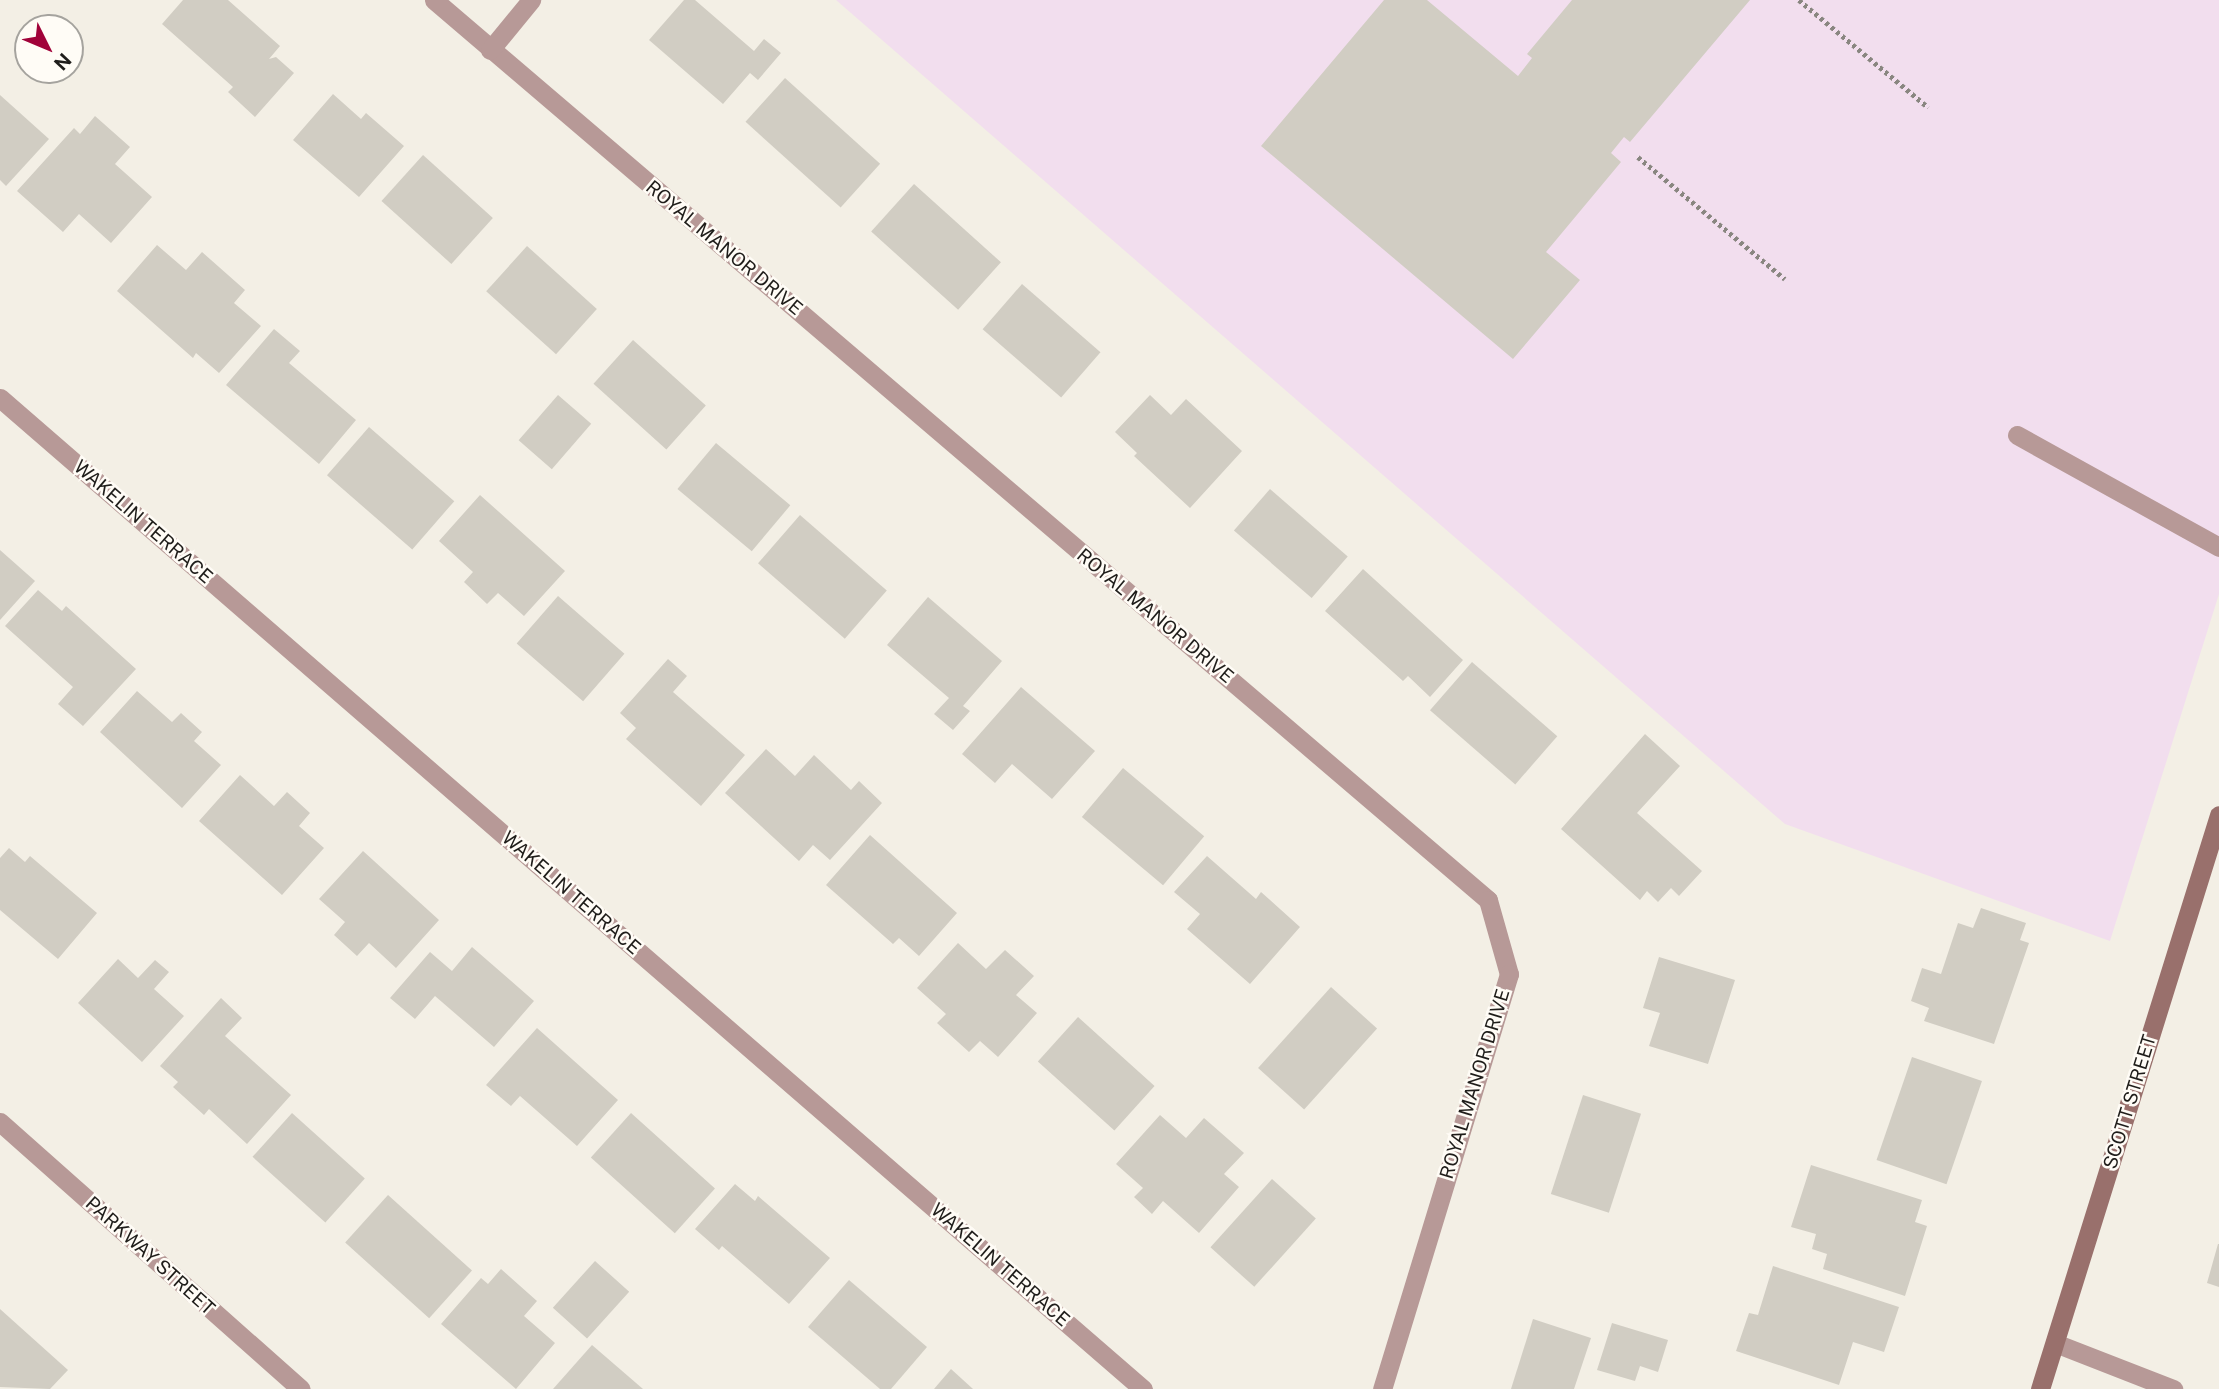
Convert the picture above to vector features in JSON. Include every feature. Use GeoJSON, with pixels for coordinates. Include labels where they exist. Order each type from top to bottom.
{"type":"FeatureCollection","features":[{"type":"Feature","properties":{"kind":"main road","name":"SCOTT STREET"},"geometry":{"type":"LineString","coordinates":[[2040,1389],[2219,815]]}},
{"type":"Feature","properties":{"kind":"street","name":"ROYAL MANOR DRIVE"},"geometry":{"type":"LineString","coordinates":[[434,0],[1488,900],[1509,974],[1382,1389]]}},
{"type":"Feature","properties":{"kind":"street"},"geometry":{"type":"LineString","coordinates":[[490,50],[531,0]]}},
{"type":"Feature","properties":{"kind":"street","name":"WAKELIN TERRACE"},"geometry":{"type":"LineString","coordinates":[[0,398],[1143,1389]]}},
{"type":"Feature","properties":{"kind":"street"},"geometry":{"type":"LineString","coordinates":[[2017,435],[2219,547]]}},
{"type":"Feature","properties":{"kind":"street","name":"PARKWAY STREET"},"geometry":{"type":"LineString","coordinates":[[0,1122],[301,1389]]}},
{"type":"Feature","properties":{"kind":"street"},"geometry":{"type":"LineString","coordinates":[[2054,1343],[2173,1389]]}},
{"type":"Feature","properties":{"kind":"path"},"geometry":{"type":"LineString","coordinates":[[1801,1],[1928,107]]}},
{"type":"Feature","properties":{"kind":"path"},"geometry":{"type":"LineString","coordinates":[[1639,157],[1785,279]]}},
{"type":"Feature","properties":{"kind":"shaded area"},"geometry":{"type":"Polygon","coordinates":[[[836,0],[2219,0],[2219,594],[2110,941],[1785,824],[836,0]]]}},
{"type":"Feature","properties":{"kind":"building"},"geometry":{"type":"Polygon","coordinates":[[[183,0],[228,0],[280,46],[269,59],[276,57],[294,73],[255,117],[228,92],[233,87],[162,24],[183,0]]]}},
{"type":"Feature","properties":{"kind":"building"},"geometry":{"type":"Polygon","coordinates":[[[684,0],[695,0],[754,51],[764,39],[781,53],[758,80],[750,73],[723,104],[649,40],[684,0]]]}},
{"type":"Feature","properties":{"kind":"building"},"geometry":{"type":"Polygon","coordinates":[[[1384,0],[1427,0],[1518,76],[1532,58],[1527,54],[1572,0],[1750,0],[1630,142],[1624,137],[1611,153],[1621,162],[1546,252],[1580,280],[1513,359],[1261,146],[1384,0]]]}},
{"type":"Feature","properties":{"kind":"building"},"geometry":{"type":"Polygon","coordinates":[[[785,78],[880,164],[841,207],[746,122],[785,78]]]}},
{"type":"Feature","properties":{"kind":"building"},"geometry":{"type":"Polygon","coordinates":[[[333,94],[361,119],[366,113],[404,146],[359,197],[293,140],[333,94]]]}},
{"type":"Feature","properties":{"kind":"building"},"geometry":{"type":"Polygon","coordinates":[[[0,95],[49,139],[6,186],[0,180],[0,95]]]}},
{"type":"Feature","properties":{"kind":"building"},"geometry":{"type":"Polygon","coordinates":[[[95,116],[130,147],[115,164],[152,197],[111,243],[79,214],[63,232],[17,191],[74,128],[80,134],[95,116]]]}},
{"type":"Feature","properties":{"kind":"building"},"geometry":{"type":"Polygon","coordinates":[[[423,155],[493,218],[451,264],[382,201],[423,155]]]}},
{"type":"Feature","properties":{"kind":"building"},"geometry":{"type":"Polygon","coordinates":[[[914,184],[1001,262],[958,310],[871,232],[914,184]]]}},
{"type":"Feature","properties":{"kind":"building"},"geometry":{"type":"Polygon","coordinates":[[[157,245],[186,270],[202,252],[245,290],[234,303],[261,326],[219,373],[196,353],[193,358],[117,291],[157,245]]]}},
{"type":"Feature","properties":{"kind":"building"},"geometry":{"type":"Polygon","coordinates":[[[527,246],[597,309],[556,354],[486,291],[527,246]]]}},
{"type":"Feature","properties":{"kind":"building"},"geometry":{"type":"Polygon","coordinates":[[[1022,284],[1100,352],[1061,398],[983,329],[1022,284]]]}},
{"type":"Feature","properties":{"kind":"building"},"geometry":{"type":"Polygon","coordinates":[[[274,329],[300,351],[289,363],[356,420],[319,464],[226,385],[274,329]]]}},
{"type":"Feature","properties":{"kind":"building"},"geometry":{"type":"Polygon","coordinates":[[[633,340],[706,406],[666,449],[594,384],[633,340]]]}},
{"type":"Feature","properties":{"kind":"building"},"geometry":{"type":"Polygon","coordinates":[[[558,395],[591,424],[552,469],[519,440],[558,395]]]}},
{"type":"Feature","properties":{"kind":"building"},"geometry":{"type":"Polygon","coordinates":[[[1150,395],[1171,415],[1186,399],[1242,451],[1190,508],[1134,456],[1137,453],[1115,432],[1150,395]]]}},
{"type":"Feature","properties":{"kind":"building"},"geometry":{"type":"Polygon","coordinates":[[[369,427],[454,501],[412,549],[327,475],[369,427]]]}},
{"type":"Feature","properties":{"kind":"building"},"geometry":{"type":"Polygon","coordinates":[[[716,443],[790,505],[752,551],[677,489],[716,443]]]}},
{"type":"Feature","properties":{"kind":"building"},"geometry":{"type":"Polygon","coordinates":[[[1270,489],[1348,557],[1312,598],[1234,531],[1270,489]]]}},
{"type":"Feature","properties":{"kind":"building"},"geometry":{"type":"Polygon","coordinates":[[[480,495],[565,571],[524,616],[498,593],[487,604],[464,582],[473,572],[439,541],[480,495]]]}},
{"type":"Feature","properties":{"kind":"building"},"geometry":{"type":"Polygon","coordinates":[[[800,515],[887,590],[845,639],[758,563],[800,515]]]}},
{"type":"Feature","properties":{"kind":"building"},"geometry":{"type":"Polygon","coordinates":[[[0,550],[35,581],[0,620],[0,550]]]}},
{"type":"Feature","properties":{"kind":"building"},"geometry":{"type":"Polygon","coordinates":[[[1363,569],[1463,660],[1430,697],[1408,676],[1403,681],[1325,611],[1363,569]]]}},
{"type":"Feature","properties":{"kind":"building"},"geometry":{"type":"Polygon","coordinates":[[[38,590],[62,611],[66,606],[136,669],[83,726],[58,704],[73,687],[5,626],[38,590]]]}},
{"type":"Feature","properties":{"kind":"building"},"geometry":{"type":"Polygon","coordinates":[[[558,596],[624,654],[583,701],[517,644],[558,596]]]}},
{"type":"Feature","properties":{"kind":"building"},"geometry":{"type":"Polygon","coordinates":[[[928,597],[1002,661],[963,706],[970,711],[953,730],[934,714],[949,698],[887,645],[928,597]]]}},
{"type":"Feature","properties":{"kind":"building"},"geometry":{"type":"Polygon","coordinates":[[[668,659],[687,676],[673,692],[745,755],[701,806],[626,739],[636,728],[620,713],[668,659]]]}},
{"type":"Feature","properties":{"kind":"building"},"geometry":{"type":"Polygon","coordinates":[[[1472,662],[1557,736],[1515,784],[1430,710],[1472,662]]]}},
{"type":"Feature","properties":{"kind":"building"},"geometry":{"type":"Polygon","coordinates":[[[1021,687],[1095,751],[1052,799],[1012,764],[995,783],[962,754],[1021,687]]]}},
{"type":"Feature","properties":{"kind":"building"},"geometry":{"type":"Polygon","coordinates":[[[137,691],[172,722],[181,713],[202,732],[194,741],[221,765],[182,808],[100,732],[137,691]]]}},
{"type":"Feature","properties":{"kind":"building"},"geometry":{"type":"Polygon","coordinates":[[[1645,734],[1680,766],[1637,813],[1702,871],[1679,896],[1671,888],[1658,902],[1647,891],[1640,900],[1561,829],[1645,734]]]}},
{"type":"Feature","properties":{"kind":"building"},"geometry":{"type":"Polygon","coordinates":[[[766,749],[795,776],[814,755],[851,790],[859,781],[882,803],[830,860],[813,845],[799,861],[725,793],[766,749]]]}},
{"type":"Feature","properties":{"kind":"building"},"geometry":{"type":"Polygon","coordinates":[[[1123,768],[1204,836],[1163,885],[1082,817],[1123,768]]]}},
{"type":"Feature","properties":{"kind":"building"},"geometry":{"type":"Polygon","coordinates":[[[240,775],[274,806],[287,792],[310,813],[299,826],[324,848],[282,895],[199,821],[240,775]]]}},
{"type":"Feature","properties":{"kind":"building"},"geometry":{"type":"Polygon","coordinates":[[[870,835],[957,913],[919,956],[899,938],[893,944],[826,885],[870,835]]]}},
{"type":"Feature","properties":{"kind":"building"},"geometry":{"type":"Polygon","coordinates":[[[9,848],[25,862],[30,856],[97,913],[58,959],[0,910],[0,858],[9,848]]]}},
{"type":"Feature","properties":{"kind":"building"},"geometry":{"type":"Polygon","coordinates":[[[363,851],[439,920],[396,968],[369,943],[357,956],[334,935],[345,922],[319,899],[363,851]]]}},
{"type":"Feature","properties":{"kind":"building"},"geometry":{"type":"Polygon","coordinates":[[[1207,856],[1256,899],[1261,892],[1300,927],[1250,984],[1187,929],[1200,914],[1174,892],[1207,856]]]}},
{"type":"Feature","properties":{"kind":"building"},"geometry":{"type":"Polygon","coordinates":[[[1981,908],[2026,923],[2020,940],[2029,943],[1994,1044],[1924,1021],[1929,1008],[1911,1001],[1922,968],[1941,974],[1958,923],[1973,928],[1981,908]]]}},
{"type":"Feature","properties":{"kind":"building"},"geometry":{"type":"Polygon","coordinates":[[[958,943],[986,969],[1005,950],[1034,976],[1016,995],[1037,1013],[998,1057],[980,1041],[969,1052],[937,1023],[946,1014],[917,988],[958,943]]]}},
{"type":"Feature","properties":{"kind":"building"},"geometry":{"type":"Polygon","coordinates":[[[472,947],[534,1001],[494,1047],[435,996],[415,1019],[390,998],[430,952],[452,971],[472,947]]]}},
{"type":"Feature","properties":{"kind":"building"},"geometry":{"type":"Polygon","coordinates":[[[1659,957],[1735,980],[1708,1064],[1649,1046],[1660,1013],[1643,1008],[1659,957]]]}},
{"type":"Feature","properties":{"kind":"building"},"geometry":{"type":"Polygon","coordinates":[[[118,959],[138,978],[155,960],[169,972],[154,989],[184,1016],[142,1062],[78,1003],[118,959]]]}},
{"type":"Feature","properties":{"kind":"building"},"geometry":{"type":"Polygon","coordinates":[[[1331,987],[1377,1028],[1304,1109],[1258,1068],[1331,987]]]}},
{"type":"Feature","properties":{"kind":"building"},"geometry":{"type":"Polygon","coordinates":[[[221,998],[242,1018],[225,1036],[291,1095],[247,1144],[209,1109],[204,1115],[173,1087],[178,1082],[160,1066],[221,998]]]}},
{"type":"Feature","properties":{"kind":"building"},"geometry":{"type":"Polygon","coordinates":[[[1078,1017],[1155,1086],[1114,1131],[1038,1062],[1078,1017]]]}},
{"type":"Feature","properties":{"kind":"building"},"geometry":{"type":"Polygon","coordinates":[[[537,1028],[618,1100],[577,1146],[520,1096],[511,1106],[486,1085],[537,1028]]]}},
{"type":"Feature","properties":{"kind":"building"},"geometry":{"type":"Polygon","coordinates":[[[1912,1057],[1982,1081],[1946,1184],[1877,1160],[1912,1057]]]}},
{"type":"Feature","properties":{"kind":"building"},"geometry":{"type":"Polygon","coordinates":[[[1583,1095],[1641,1114],[1609,1213],[1551,1194],[1583,1095]]]}},
{"type":"Feature","properties":{"kind":"building"},"geometry":{"type":"Polygon","coordinates":[[[292,1113],[365,1179],[325,1222],[253,1157],[292,1113]]]}},
{"type":"Feature","properties":{"kind":"building"},"geometry":{"type":"Polygon","coordinates":[[[631,1113],[715,1189],[675,1233],[591,1158],[631,1113]]]}},
{"type":"Feature","properties":{"kind":"building"},"geometry":{"type":"Polygon","coordinates":[[[1160,1115],[1186,1138],[1204,1118],[1244,1153],[1224,1174],[1239,1187],[1199,1233],[1163,1201],[1152,1214],[1134,1197],[1143,1188],[1116,1164],[1160,1115]]]}},
{"type":"Feature","properties":{"kind":"building"},"geometry":{"type":"Polygon","coordinates":[[[1811,1165],[1922,1200],[1915,1222],[1927,1226],[1905,1296],[1823,1269],[1827,1254],[1812,1249],[1816,1234],[1791,1227],[1811,1165]]]}},
{"type":"Feature","properties":{"kind":"building"},"geometry":{"type":"Polygon","coordinates":[[[1272,1179],[1316,1218],[1254,1287],[1210,1247],[1272,1179]]]}},
{"type":"Feature","properties":{"kind":"building"},"geometry":{"type":"Polygon","coordinates":[[[735,1184],[755,1201],[758,1196],[830,1258],[789,1304],[722,1246],[719,1250],[695,1229],[735,1184]]]}},
{"type":"Feature","properties":{"kind":"building"},"geometry":{"type":"Polygon","coordinates":[[[388,1195],[472,1271],[429,1318],[345,1243],[388,1195]]]}},
{"type":"Feature","properties":{"kind":"building"},"geometry":{"type":"Polygon","coordinates":[[[2219,1244],[2219,1287],[2207,1283],[2219,1244]]]}},
{"type":"Feature","properties":{"kind":"building"},"geometry":{"type":"Polygon","coordinates":[[[595,1261],[629,1292],[587,1339],[553,1308],[595,1261]]]}},
{"type":"Feature","properties":{"kind":"building"},"geometry":{"type":"Polygon","coordinates":[[[1773,1266],[1899,1307],[1884,1352],[1853,1342],[1839,1385],[1736,1351],[1749,1313],[1758,1315],[1773,1266]]]}},
{"type":"Feature","properties":{"kind":"building"},"geometry":{"type":"Polygon","coordinates":[[[501,1269],[537,1301],[524,1316],[555,1343],[516,1389],[441,1324],[481,1278],[488,1284],[501,1269]]]}},
{"type":"Feature","properties":{"kind":"building"},"geometry":{"type":"Polygon","coordinates":[[[849,1280],[927,1347],[891,1389],[880,1389],[808,1327],[849,1280]]]}},
{"type":"Feature","properties":{"kind":"building"},"geometry":{"type":"Polygon","coordinates":[[[0,1309],[68,1370],[50,1389],[0,1387],[0,1309]]]}},
{"type":"Feature","properties":{"kind":"building"},"geometry":{"type":"Polygon","coordinates":[[[1533,1319],[1591,1338],[1574,1389],[1511,1389],[1533,1319]]]}},
{"type":"Feature","properties":{"kind":"building"},"geometry":{"type":"Polygon","coordinates":[[[1612,1323],[1668,1340],[1658,1372],[1640,1366],[1635,1381],[1597,1370],[1612,1323]]]}},
{"type":"Feature","properties":{"kind":"building"},"geometry":{"type":"Polygon","coordinates":[[[592,1345],[643,1389],[553,1389],[592,1345]]]}},
{"type":"Feature","properties":{"kind":"building"},"geometry":{"type":"Polygon","coordinates":[[[951,1369],[973,1389],[934,1389],[951,1369]]]}}]}
